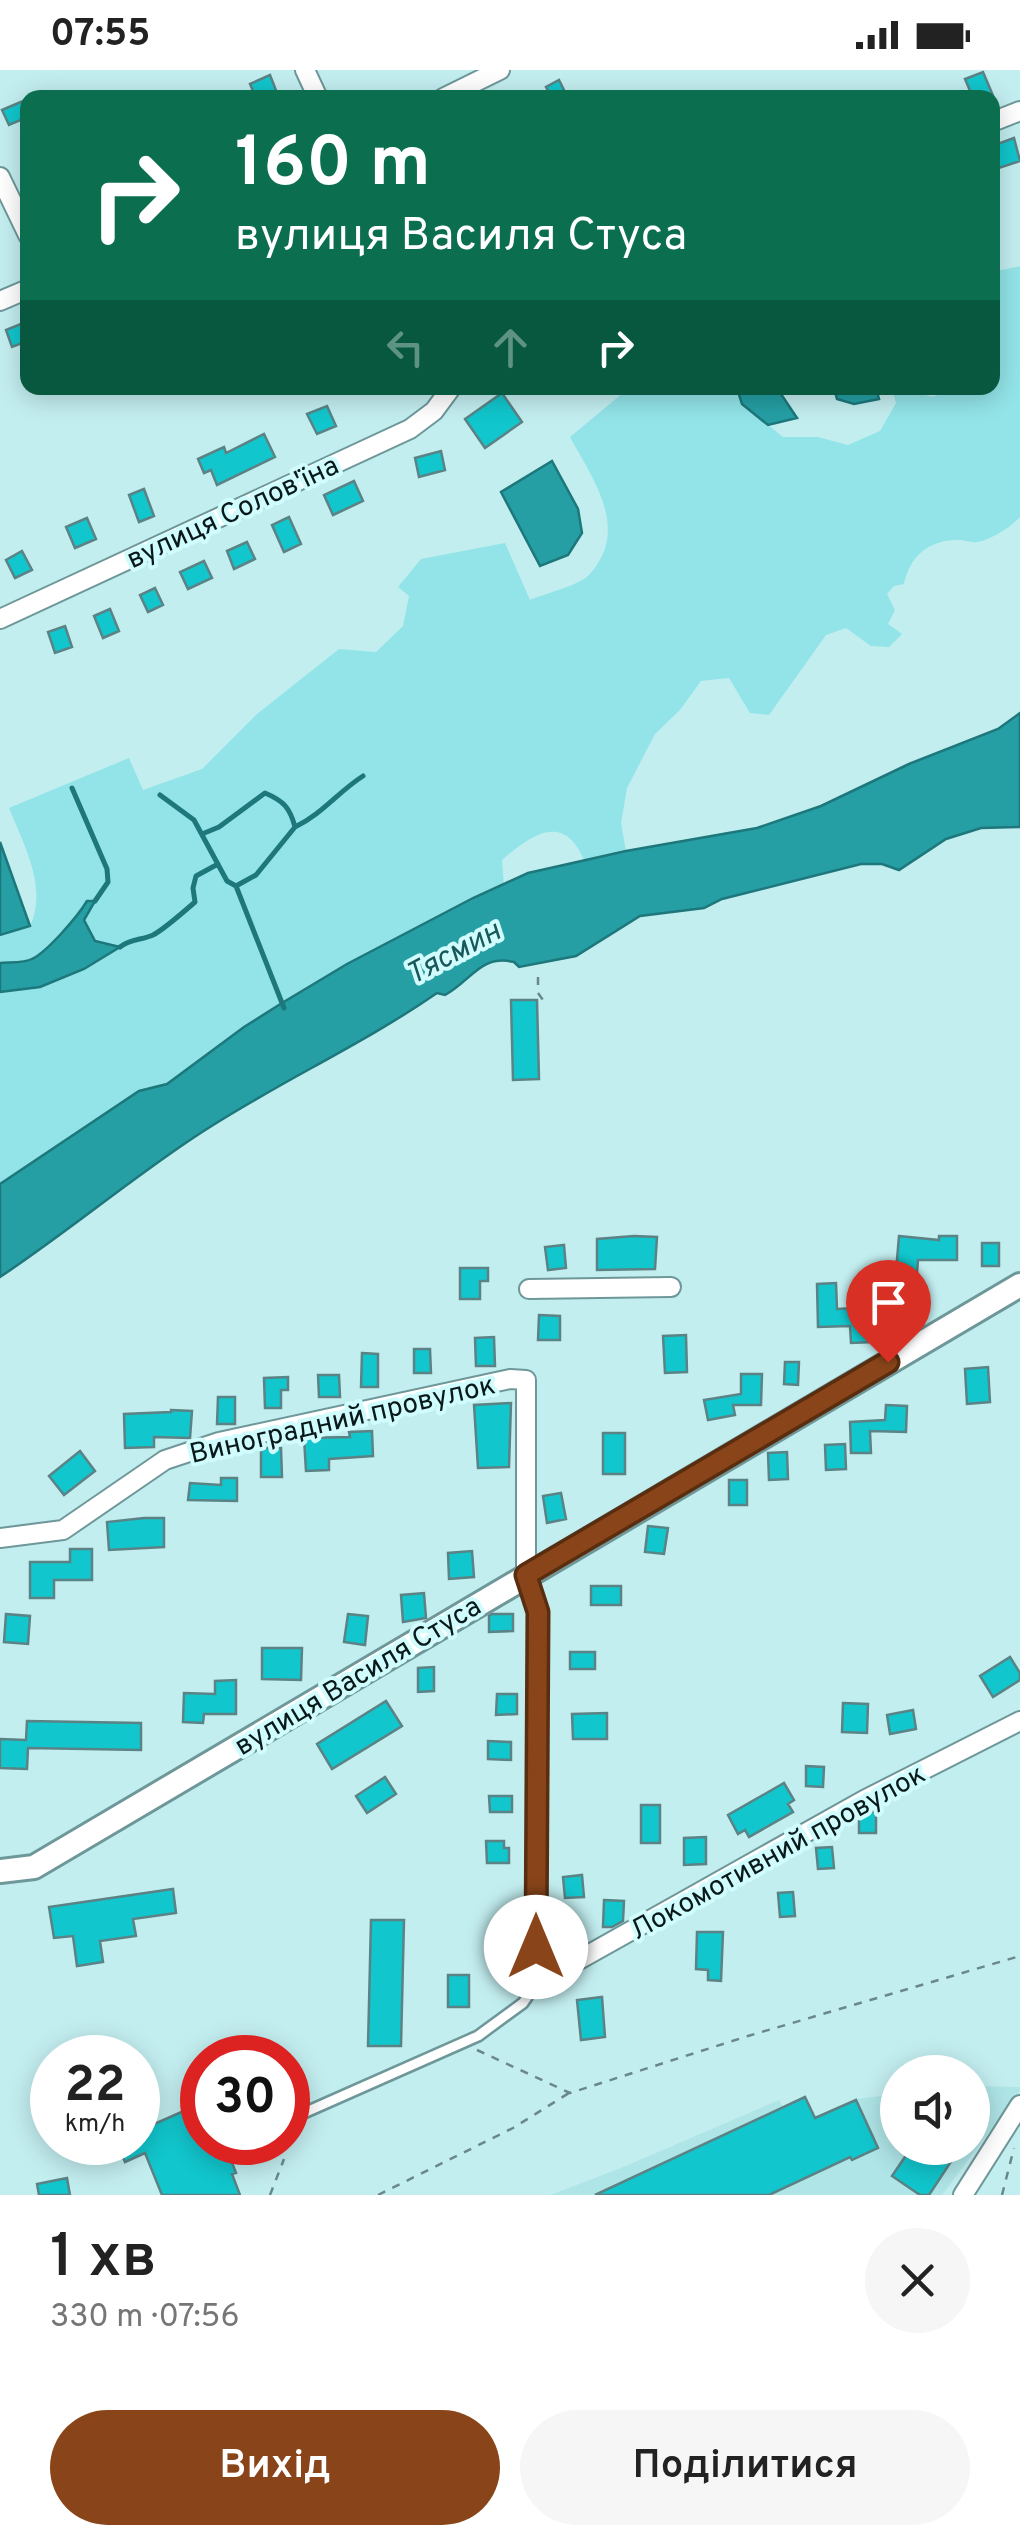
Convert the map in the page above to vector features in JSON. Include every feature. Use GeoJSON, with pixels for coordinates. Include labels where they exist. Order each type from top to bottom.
{"type":"FeatureCollection","features":[{"type":"Feature","properties":{"kind":"street"},"geometry":{"type":"LineString","coordinates":[[459,90],[500,70]]}},
{"type":"Feature","properties":{"kind":"street"},"geometry":{"type":"LineString","coordinates":[[0,177],[20,218]]}},
{"type":"Feature","properties":{"kind":"street","name":"вулиця Солов'їна"},"geometry":{"type":"LineString","coordinates":[[0,618],[410,429],[434,411],[446,395]]}},
{"type":"Feature","properties":{"kind":"street","name":"вулиця Василя Стуса"},"geometry":{"type":"LineString","coordinates":[[0,1871],[34,1867],[1020,1284]]}},
{"type":"Feature","properties":{"kind":"street"},"geometry":{"type":"LineString","coordinates":[[528,1289],[671,1287]]}},
{"type":"Feature","properties":{"kind":"street","name":"Виноградний провулок"},"geometry":{"type":"LineString","coordinates":[[0,1538],[63,1530],[165,1460],[218,1442],[510,1379],[526,1380],[526,1575]]}},
{"type":"Feature","properties":{"kind":"street"},"geometry":{"type":"LineString","coordinates":[[526,1575],[538,1612],[536,1984]]}},
{"type":"Feature","properties":{"kind":"street","name":"Локомотивний провулок"},"geometry":{"type":"LineString","coordinates":[[536,1984],[864,1800],[1020,1720]]}},
{"type":"Feature","properties":{"kind":"street"},"geometry":{"type":"LineString","coordinates":[[964,2195],[1020,2105]]}},
{"type":"Feature","properties":{"kind":"lane"},"geometry":{"type":"LineString","coordinates":[[310,2110],[478,2036],[523,2003],[536,1984]]}},
{"type":"Feature","properties":{"kind":"path"},"geometry":{"type":"LineString","coordinates":[[538,977],[538,993],[543,1000]]}},
{"type":"Feature","properties":{"kind":"path"},"geometry":{"type":"LineString","coordinates":[[378,2195],[513,2128],[570,2093],[1018,1956],[1020,1964]]}},
{"type":"Feature","properties":{"kind":"path"},"geometry":{"type":"LineString","coordinates":[[462,2044],[570,2093]]}},
{"type":"Feature","properties":{"kind":"path"},"geometry":{"type":"LineString","coordinates":[[1002,2195],[1015,2144]]}},
{"type":"Feature","properties":{"kind":"path"},"geometry":{"type":"LineString","coordinates":[[270,2195],[282,2165]]}},
{"type":"Feature","properties":{"kind":"shaded area"},"geometry":{"type":"Polygon","coordinates":[[[1020,266],[1020,517],[984,540],[944,541],[921,553],[910,566],[904,584],[894,586],[887,594],[895,610],[888,624],[902,634],[889,647],[871,646],[846,628],[826,635],[769,715],[750,713],[729,678],[701,681],[680,710],[655,734],[627,788],[621,823],[626,851],[584,860],[567,836],[547,832],[536,836],[502,860],[504,886],[346,964],[244,1027],[167,1084],[139,1091],[0,1184],[0,992],[40,987],[118,947],[95,941],[84,920],[68,926],[33,959],[0,963],[0,935],[30,926],[36,897],[32,867],[9,808],[129,758],[143,790],[202,769],[257,714],[339,649],[376,652],[403,626],[409,596],[398,587],[421,559],[505,543],[530,600],[584,579],[601,558],[608,522],[597,487],[570,437],[621,395],[739,395],[742,404],[783,437],[818,437],[848,445],[880,431],[896,403],[894,395],[1000,395],[1000,270],[1020,266]]]}},
{"type":"Feature","properties":{"kind":"shaded area"},"geometry":{"type":"Polygon","coordinates":[[[990,2086],[1020,2087],[990,2131],[990,2086]]]}},
{"type":"Feature","properties":{"kind":"shaded area"},"geometry":{"type":"Polygon","coordinates":[[[880,2096],[880,2165],[964,2165],[942,2195],[550,2195],[779,2100],[783,2107],[805,2097],[817,2120],[856,2099],[880,2096]]]}},
{"type":"Feature","properties":{"kind":"water"},"geometry":{"type":"Polygon","coordinates":[[[739,395],[782,395],[797,418],[768,425],[742,404],[739,395]]]}},
{"type":"Feature","properties":{"kind":"water"},"geometry":{"type":"Polygon","coordinates":[[[836,395],[878,395],[879,399],[854,404],[837,399],[836,395]]]}},
{"type":"Feature","properties":{"kind":"water"},"geometry":{"type":"Polygon","coordinates":[[[552,461],[578,509],[582,533],[568,555],[540,566],[501,492],[552,461]]]}},
{"type":"Feature","properties":{"kind":"water","name":"Тясмин"},"geometry":{"type":"Polygon","coordinates":[[[1020,713],[1020,827],[981,828],[946,839],[899,870],[882,864],[861,864],[722,899],[704,908],[640,916],[576,956],[519,967],[503,961],[485,965],[445,995],[437,993],[193,1138],[0,1277],[0,1184],[139,1091],[167,1084],[244,1027],[347,964],[528,873],[757,828],[821,806],[909,764],[998,729],[1020,713]]]}},
{"type":"Feature","properties":{"kind":"water"},"geometry":{"type":"Polygon","coordinates":[[[0,842],[30,926],[0,935],[0,842]]]}},
{"type":"Feature","properties":{"kind":"water"},"geometry":{"type":"Polygon","coordinates":[[[87,901],[95,901],[84,920],[95,941],[120,947],[84,969],[40,987],[0,992],[0,963],[25,961],[38,955],[87,901]]]}},
{"type":"Feature","properties":{"kind":"building"},"geometry":{"type":"Polygon","coordinates":[[[983,72],[991,90],[970,90],[965,79],[983,72]]]}},
{"type":"Feature","properties":{"kind":"building"},"geometry":{"type":"Polygon","coordinates":[[[270,75],[276,90],[253,90],[250,84],[270,75]]]}},
{"type":"Feature","properties":{"kind":"building"},"geometry":{"type":"Polygon","coordinates":[[[559,80],[564,90],[548,90],[546,87],[559,80]]]}},
{"type":"Feature","properties":{"kind":"building"},"geometry":{"type":"Polygon","coordinates":[[[20,102],[20,120],[9,125],[2,110],[20,102]]]}},
{"type":"Feature","properties":{"kind":"building"},"geometry":{"type":"Polygon","coordinates":[[[1014,138],[1020,161],[1000,168],[1000,143],[1014,138]]]}},
{"type":"Feature","properties":{"kind":"building"},"geometry":{"type":"Polygon","coordinates":[[[20,324],[20,344],[12,347],[6,330],[20,324]]]}},
{"type":"Feature","properties":{"kind":"building"},"geometry":{"type":"Polygon","coordinates":[[[503,395],[522,422],[485,448],[465,419],[503,395]]]}},
{"type":"Feature","properties":{"kind":"building"},"geometry":{"type":"Polygon","coordinates":[[[327,406],[336,426],[317,434],[307,414],[327,406]]]}},
{"type":"Feature","properties":{"kind":"building"},"geometry":{"type":"Polygon","coordinates":[[[264,434],[275,457],[217,485],[211,470],[204,473],[198,459],[224,447],[226,453],[264,434]]]}},
{"type":"Feature","properties":{"kind":"building"},"geometry":{"type":"Polygon","coordinates":[[[441,451],[445,470],[419,477],[415,458],[441,451]]]}},
{"type":"Feature","properties":{"kind":"building"},"geometry":{"type":"Polygon","coordinates":[[[354,481],[363,501],[333,515],[324,495],[354,481]]]}},
{"type":"Feature","properties":{"kind":"building"},"geometry":{"type":"Polygon","coordinates":[[[144,489],[154,516],[139,522],[129,495],[144,489]]]}},
{"type":"Feature","properties":{"kind":"building"},"geometry":{"type":"Polygon","coordinates":[[[289,517],[301,544],[284,552],[272,525],[289,517]]]}},
{"type":"Feature","properties":{"kind":"building"},"geometry":{"type":"Polygon","coordinates":[[[87,518],[96,539],[75,548],[66,527],[87,518]]]}},
{"type":"Feature","properties":{"kind":"building"},"geometry":{"type":"Polygon","coordinates":[[[247,542],[255,559],[234,569],[227,551],[247,542]]]}},
{"type":"Feature","properties":{"kind":"building"},"geometry":{"type":"Polygon","coordinates":[[[22,551],[32,570],[15,578],[6,560],[22,551]]]}},
{"type":"Feature","properties":{"kind":"building"},"geometry":{"type":"Polygon","coordinates":[[[204,561],[212,578],[188,589],[180,572],[204,561]]]}},
{"type":"Feature","properties":{"kind":"building"},"geometry":{"type":"Polygon","coordinates":[[[155,588],[163,605],[148,612],[140,595],[155,588]]]}},
{"type":"Feature","properties":{"kind":"building"},"geometry":{"type":"Polygon","coordinates":[[[110,609],[119,631],[103,638],[94,616],[110,609]]]}},
{"type":"Feature","properties":{"kind":"building"},"geometry":{"type":"Polygon","coordinates":[[[65,626],[72,647],[55,653],[48,632],[65,626]]]}},
{"type":"Feature","properties":{"kind":"building"},"geometry":{"type":"Polygon","coordinates":[[[511,1000],[537,1000],[539,1079],[513,1080],[511,1000]]]}},
{"type":"Feature","properties":{"kind":"building"},"geometry":{"type":"Polygon","coordinates":[[[899,1236],[939,1240],[939,1236],[957,1236],[957,1260],[918,1260],[917,1273],[896,1271],[899,1236]]]}},
{"type":"Feature","properties":{"kind":"building"},"geometry":{"type":"Polygon","coordinates":[[[657,1237],[655,1269],[597,1270],[597,1239],[657,1237]]]}},
{"type":"Feature","properties":{"kind":"building"},"geometry":{"type":"Polygon","coordinates":[[[982,1243],[999,1243],[999,1266],[982,1266],[982,1243]]]}},
{"type":"Feature","properties":{"kind":"building"},"geometry":{"type":"Polygon","coordinates":[[[564,1245],[566,1268],[548,1270],[545,1247],[564,1245]]]}},
{"type":"Feature","properties":{"kind":"building"},"geometry":{"type":"Polygon","coordinates":[[[460,1268],[488,1268],[488,1281],[480,1281],[480,1299],[460,1299],[460,1268]]]}},
{"type":"Feature","properties":{"kind":"building"},"geometry":{"type":"Polygon","coordinates":[[[836,1283],[837,1309],[871,1307],[873,1342],[851,1343],[850,1326],[818,1327],[817,1284],[836,1283]]]}},
{"type":"Feature","properties":{"kind":"building"},"geometry":{"type":"Polygon","coordinates":[[[539,1315],[560,1316],[560,1340],[538,1340],[539,1315]]]}},
{"type":"Feature","properties":{"kind":"building"},"geometry":{"type":"Polygon","coordinates":[[[686,1335],[687,1372],[665,1373],[663,1336],[686,1335]]]}},
{"type":"Feature","properties":{"kind":"building"},"geometry":{"type":"Polygon","coordinates":[[[494,1337],[495,1366],[476,1366],[475,1338],[494,1337]]]}},
{"type":"Feature","properties":{"kind":"building"},"geometry":{"type":"Polygon","coordinates":[[[414,1349],[430,1349],[431,1373],[414,1373],[414,1349]]]}},
{"type":"Feature","properties":{"kind":"building"},"geometry":{"type":"Polygon","coordinates":[[[362,1353],[378,1354],[378,1387],[361,1387],[362,1353]]]}},
{"type":"Feature","properties":{"kind":"building"},"geometry":{"type":"Polygon","coordinates":[[[785,1362],[799,1362],[798,1385],[784,1384],[785,1362]]]}},
{"type":"Feature","properties":{"kind":"building"},"geometry":{"type":"Polygon","coordinates":[[[988,1367],[990,1402],[967,1404],[965,1369],[988,1367]]]}},
{"type":"Feature","properties":{"kind":"building"},"geometry":{"type":"Polygon","coordinates":[[[741,1374],[762,1374],[761,1405],[733,1405],[735,1415],[708,1420],[704,1400],[741,1394],[741,1374]]]}},
{"type":"Feature","properties":{"kind":"building"},"geometry":{"type":"Polygon","coordinates":[[[318,1375],[339,1375],[340,1397],[319,1397],[318,1375]]]}},
{"type":"Feature","properties":{"kind":"building"},"geometry":{"type":"Polygon","coordinates":[[[288,1377],[288,1390],[281,1390],[281,1408],[265,1408],[264,1378],[288,1377]]]}},
{"type":"Feature","properties":{"kind":"building"},"geometry":{"type":"Polygon","coordinates":[[[218,1397],[235,1397],[235,1424],[217,1424],[218,1397]]]}},
{"type":"Feature","properties":{"kind":"building"},"geometry":{"type":"Polygon","coordinates":[[[511,1403],[509,1467],[478,1468],[474,1405],[511,1403]]]}},
{"type":"Feature","properties":{"kind":"building"},"geometry":{"type":"Polygon","coordinates":[[[886,1405],[907,1406],[906,1432],[870,1431],[871,1453],[851,1453],[850,1422],[885,1420],[886,1405]]]}},
{"type":"Feature","properties":{"kind":"building"},"geometry":{"type":"Polygon","coordinates":[[[192,1411],[190,1438],[154,1437],[154,1447],[125,1448],[124,1414],[192,1411]]]}},
{"type":"Feature","properties":{"kind":"building"},"geometry":{"type":"Polygon","coordinates":[[[372,1431],[373,1456],[329,1459],[329,1470],[306,1471],[304,1438],[350,1437],[349,1432],[372,1431]]]}},
{"type":"Feature","properties":{"kind":"building"},"geometry":{"type":"Polygon","coordinates":[[[603,1433],[625,1433],[625,1474],[603,1474],[603,1433]]]}},
{"type":"Feature","properties":{"kind":"building"},"geometry":{"type":"Polygon","coordinates":[[[845,1444],[846,1469],[826,1470],[825,1445],[845,1444]]]}},
{"type":"Feature","properties":{"kind":"building"},"geometry":{"type":"Polygon","coordinates":[[[261,1448],[281,1448],[282,1477],[261,1477],[261,1448]]]}},
{"type":"Feature","properties":{"kind":"building"},"geometry":{"type":"Polygon","coordinates":[[[80,1451],[95,1471],[64,1495],[49,1476],[80,1451]]]}},
{"type":"Feature","properties":{"kind":"building"},"geometry":{"type":"Polygon","coordinates":[[[787,1452],[788,1479],[769,1480],[768,1453],[787,1452]]]}},
{"type":"Feature","properties":{"kind":"building"},"geometry":{"type":"Polygon","coordinates":[[[221,1478],[237,1478],[237,1501],[188,1500],[190,1483],[221,1485],[221,1478]]]}},
{"type":"Feature","properties":{"kind":"building"},"geometry":{"type":"Polygon","coordinates":[[[729,1480],[747,1480],[747,1505],[729,1505],[729,1480]]]}},
{"type":"Feature","properties":{"kind":"building"},"geometry":{"type":"Polygon","coordinates":[[[561,1493],[566,1519],[547,1523],[543,1496],[561,1493]]]}},
{"type":"Feature","properties":{"kind":"building"},"geometry":{"type":"Polygon","coordinates":[[[164,1518],[164,1547],[109,1550],[107,1522],[164,1518]]]}},
{"type":"Feature","properties":{"kind":"building"},"geometry":{"type":"Polygon","coordinates":[[[648,1526],[668,1528],[664,1554],[645,1552],[648,1526]]]}},
{"type":"Feature","properties":{"kind":"building"},"geometry":{"type":"Polygon","coordinates":[[[70,1549],[92,1549],[92,1580],[54,1580],[54,1598],[30,1598],[30,1562],[70,1562],[70,1549]]]}},
{"type":"Feature","properties":{"kind":"building"},"geometry":{"type":"Polygon","coordinates":[[[472,1551],[474,1577],[449,1579],[448,1553],[472,1551]]]}},
{"type":"Feature","properties":{"kind":"building"},"geometry":{"type":"Polygon","coordinates":[[[591,1586],[621,1586],[621,1605],[591,1605],[591,1586]]]}},
{"type":"Feature","properties":{"kind":"building"},"geometry":{"type":"Polygon","coordinates":[[[424,1593],[426,1618],[403,1622],[401,1595],[424,1593]]]}},
{"type":"Feature","properties":{"kind":"building"},"geometry":{"type":"Polygon","coordinates":[[[6,1614],[30,1616],[28,1644],[4,1642],[6,1614]]]}},
{"type":"Feature","properties":{"kind":"building"},"geometry":{"type":"Polygon","coordinates":[[[348,1614],[368,1616],[365,1645],[344,1642],[348,1614]]]}},
{"type":"Feature","properties":{"kind":"building"},"geometry":{"type":"Polygon","coordinates":[[[492,1614],[513,1614],[513,1631],[489,1632],[492,1614]]]}},
{"type":"Feature","properties":{"kind":"building"},"geometry":{"type":"Polygon","coordinates":[[[262,1648],[302,1648],[301,1680],[262,1679],[262,1648]]]}},
{"type":"Feature","properties":{"kind":"building"},"geometry":{"type":"Polygon","coordinates":[[[570,1652],[595,1652],[595,1669],[570,1669],[570,1652]]]}},
{"type":"Feature","properties":{"kind":"building"},"geometry":{"type":"Polygon","coordinates":[[[1010,1657],[1020,1680],[993,1697],[980,1676],[1010,1657]]]}},
{"type":"Feature","properties":{"kind":"building"},"geometry":{"type":"Polygon","coordinates":[[[434,1667],[434,1691],[418,1692],[418,1668],[434,1667]]]}},
{"type":"Feature","properties":{"kind":"building"},"geometry":{"type":"Polygon","coordinates":[[[236,1680],[236,1714],[204,1714],[203,1723],[183,1722],[184,1693],[215,1694],[215,1681],[236,1680]]]}},
{"type":"Feature","properties":{"kind":"building"},"geometry":{"type":"Polygon","coordinates":[[[497,1694],[517,1694],[517,1714],[496,1715],[497,1694]]]}},
{"type":"Feature","properties":{"kind":"building"},"geometry":{"type":"Polygon","coordinates":[[[386,1701],[402,1726],[332,1769],[317,1744],[386,1701]]]}},
{"type":"Feature","properties":{"kind":"building"},"geometry":{"type":"Polygon","coordinates":[[[843,1703],[868,1704],[867,1733],[842,1732],[843,1703]]]}},
{"type":"Feature","properties":{"kind":"building"},"geometry":{"type":"Polygon","coordinates":[[[913,1710],[916,1729],[890,1734],[887,1715],[913,1710]]]}},
{"type":"Feature","properties":{"kind":"building"},"geometry":{"type":"Polygon","coordinates":[[[607,1713],[607,1739],[573,1739],[572,1714],[607,1713]]]}},
{"type":"Feature","properties":{"kind":"building"},"geometry":{"type":"Polygon","coordinates":[[[27,1721],[141,1723],[141,1750],[28,1748],[27,1769],[0,1768],[0,1739],[26,1740],[27,1721]]]}},
{"type":"Feature","properties":{"kind":"building"},"geometry":{"type":"Polygon","coordinates":[[[488,1741],[511,1742],[511,1760],[488,1759],[488,1741]]]}},
{"type":"Feature","properties":{"kind":"building"},"geometry":{"type":"Polygon","coordinates":[[[806,1766],[824,1767],[823,1787],[806,1786],[806,1766]]]}},
{"type":"Feature","properties":{"kind":"building"},"geometry":{"type":"Polygon","coordinates":[[[385,1777],[396,1794],[367,1813],[356,1796],[385,1777]]]}},
{"type":"Feature","properties":{"kind":"building"},"geometry":{"type":"Polygon","coordinates":[[[784,1783],[794,1800],[788,1804],[793,1812],[749,1837],[745,1830],[738,1834],[728,1815],[784,1783]]]}},
{"type":"Feature","properties":{"kind":"building"},"geometry":{"type":"Polygon","coordinates":[[[489,1796],[512,1796],[512,1812],[490,1812],[489,1796]]]}},
{"type":"Feature","properties":{"kind":"building"},"geometry":{"type":"Polygon","coordinates":[[[641,1805],[660,1805],[660,1843],[641,1843],[641,1805]]]}},
{"type":"Feature","properties":{"kind":"building"},"geometry":{"type":"Polygon","coordinates":[[[876,1812],[876,1833],[859,1833],[859,1817],[876,1812]]]}},
{"type":"Feature","properties":{"kind":"building"},"geometry":{"type":"Polygon","coordinates":[[[706,1837],[706,1864],[684,1865],[684,1838],[706,1837]]]}},
{"type":"Feature","properties":{"kind":"building"},"geometry":{"type":"Polygon","coordinates":[[[486,1841],[504,1841],[504,1848],[509,1848],[509,1863],[487,1863],[486,1841]]]}},
{"type":"Feature","properties":{"kind":"building"},"geometry":{"type":"Polygon","coordinates":[[[832,1847],[834,1868],[818,1869],[816,1848],[832,1847]]]}},
{"type":"Feature","properties":{"kind":"building"},"geometry":{"type":"Polygon","coordinates":[[[582,1875],[584,1897],[565,1898],[563,1877],[582,1875]]]}},
{"type":"Feature","properties":{"kind":"building"},"geometry":{"type":"Polygon","coordinates":[[[173,1889],[176,1913],[133,1919],[136,1936],[100,1941],[103,1962],[77,1966],[73,1936],[54,1938],[49,1907],[173,1889]]]}},
{"type":"Feature","properties":{"kind":"building"},"geometry":{"type":"Polygon","coordinates":[[[793,1892],[795,1916],[780,1917],[778,1893],[793,1892]]]}},
{"type":"Feature","properties":{"kind":"building"},"geometry":{"type":"Polygon","coordinates":[[[604,1900],[624,1901],[623,1921],[603,1927],[604,1900]]]}},
{"type":"Feature","properties":{"kind":"building"},"geometry":{"type":"Polygon","coordinates":[[[371,1920],[404,1920],[401,2046],[368,2046],[371,1920]]]}},
{"type":"Feature","properties":{"kind":"building"},"geometry":{"type":"Polygon","coordinates":[[[697,1932],[723,1932],[721,1981],[708,1980],[708,1970],[696,1969],[697,1932]]]}},
{"type":"Feature","properties":{"kind":"building"},"geometry":{"type":"Polygon","coordinates":[[[448,1975],[469,1975],[469,2007],[448,2007],[448,1975]]]}},
{"type":"Feature","properties":{"kind":"building"},"geometry":{"type":"Polygon","coordinates":[[[602,1997],[605,2037],[581,2040],[577,2000],[602,1997]]]}},
{"type":"Feature","properties":{"kind":"building"},"geometry":{"type":"Polygon","coordinates":[[[805,2097],[815,2118],[856,2100],[878,2148],[769,2195],[595,2195],[805,2097]]]}},
{"type":"Feature","properties":{"kind":"building"},"geometry":{"type":"Polygon","coordinates":[[[180,2113],[180,2165],[233,2165],[240,2195],[162,2195],[150,2165],[160,2165],[160,2121],[180,2113]]]}},
{"type":"Feature","properties":{"kind":"building"},"geometry":{"type":"Polygon","coordinates":[[[899,2165],[949,2165],[929,2195],[920,2195],[892,2176],[899,2165]]]}},
{"type":"Feature","properties":{"kind":"building"},"geometry":{"type":"Polygon","coordinates":[[[67,2178],[70,2195],[39,2195],[37,2184],[67,2178]]]}},
{"type":"Feature","properties":{"kind":"waterway"},"geometry":{"type":"LineString","coordinates":[[295,827],[363,776]]}},
{"type":"Feature","properties":{"kind":"waterway"},"geometry":{"type":"LineString","coordinates":[[72,788],[107,869],[108,882],[95,901]]}},
{"type":"Feature","properties":{"kind":"waterway"},"geometry":{"type":"LineString","coordinates":[[202,834],[219,827],[265,793],[288,810],[295,827],[256,875],[236,886]]}},
{"type":"Feature","properties":{"kind":"waterway"},"geometry":{"type":"LineString","coordinates":[[160,795],[194,820],[227,881],[236,886],[284,1008]]}},
{"type":"Feature","properties":{"kind":"waterway"},"geometry":{"type":"LineString","coordinates":[[120,947],[153,935],[186,910],[195,902],[196,876],[218,864]]}},
{"type":"Feature","properties":{"kind":"route"},"geometry":{"type":"LineString","coordinates":[[536,1947],[538,1612],[526,1575],[888,1362]]}}]}
